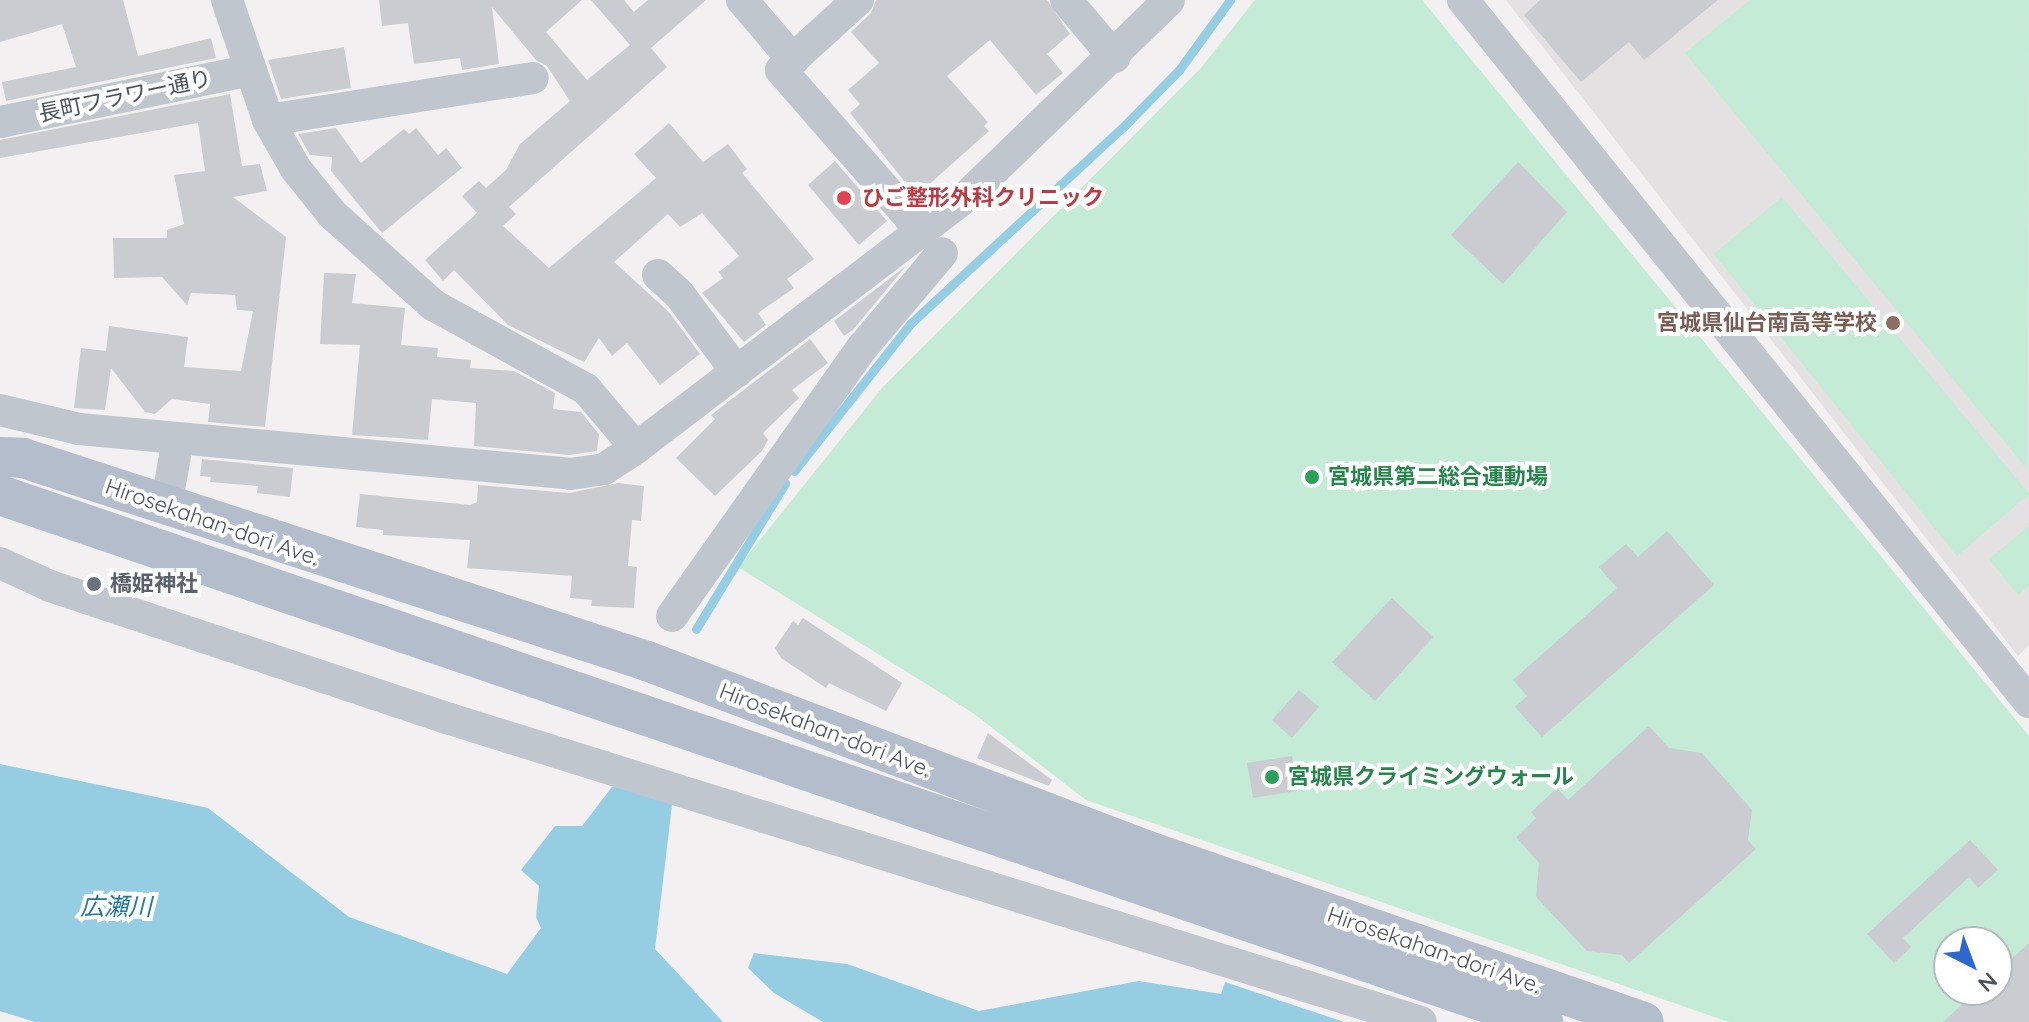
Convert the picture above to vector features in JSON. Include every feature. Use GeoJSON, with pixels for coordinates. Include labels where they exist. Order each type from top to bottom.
{"type":"FeatureCollection","features":[{"type":"Feature","properties":{"kind":"main road","name":"Hirosekahan-dori Ave."},"geometry":{"type":"LineString","coordinates":[[0,457],[23,458],[647,661],[1151,852],[1644,1022]]}},
{"type":"Feature","properties":{"kind":"main road","name":"Hirosekahan-dori Ave."},"geometry":{"type":"LineString","coordinates":[[0,495],[1543,1022]]}},
{"type":"Feature","properties":{"kind":"street"},"geometry":{"type":"LineString","coordinates":[[227,0],[268,120],[296,169],[332,214],[389,269],[483,335],[545,362],[586,389],[636,448]]}},
{"type":"Feature","properties":{"kind":"street"},"geometry":{"type":"LineString","coordinates":[[742,0],[793,60]]}},
{"type":"Feature","properties":{"kind":"street"},"geometry":{"type":"LineString","coordinates":[[858,0],[781,70],[932,243]]}},
{"type":"Feature","properties":{"kind":"street"},"geometry":{"type":"LineString","coordinates":[[1066,0],[1114,57]]}},
{"type":"Feature","properties":{"kind":"street"},"geometry":{"type":"LineString","coordinates":[[672,616],[862,348],[932,243],[1169,0]]}},
{"type":"Feature","properties":{"kind":"street"},"geometry":{"type":"LineString","coordinates":[[1463,0],[2029,702]]}},
{"type":"Feature","properties":{"kind":"street","name":"長町フラワー通り"},"geometry":{"type":"LineString","coordinates":[[0,122],[251,70]]}},
{"type":"Feature","properties":{"kind":"street"},"geometry":{"type":"LineString","coordinates":[[268,120],[533,78]]}},
{"type":"Feature","properties":{"kind":"street"},"geometry":{"type":"LineString","coordinates":[[0,410],[79,429],[178,439],[570,474],[604,469],[737,372],[932,243]]}},
{"type":"Feature","properties":{"kind":"street"},"geometry":{"type":"LineString","coordinates":[[658,275],[679,294],[737,372]]}},
{"type":"Feature","properties":{"kind":"street"},"geometry":{"type":"LineString","coordinates":[[166,506],[178,439]]}},
{"type":"Feature","properties":{"kind":"street"},"geometry":{"type":"LineString","coordinates":[[0,563],[50,586],[450,719],[1421,1022]]}},
{"type":"Feature","properties":{"kind":"shaded area","name":"宮城県仙台南高等学校"},"geometry":{"type":"Polygon","coordinates":[[[1506,0],[2029,0],[2029,645],[2018,656],[1506,0]]]}},
{"type":"Feature","properties":{"kind":"green space","name":"宮城県第二総合運動場"},"geometry":{"type":"Polygon","coordinates":[[[1255,0],[1422,0],[2029,736],[2029,1022],[1729,1022],[1086,800],[973,713],[738,567],[883,387],[1201,68],[1255,0]]]}},
{"type":"Feature","properties":{"kind":"green space"},"geometry":{"type":"Polygon","coordinates":[[[1750,0],[2029,0],[2027,469],[1685,53],[1750,0]]]}},
{"type":"Feature","properties":{"kind":"green space"},"geometry":{"type":"Polygon","coordinates":[[[1782,197],[2029,494],[1957,556],[1714,254],[1782,197]]]}},
{"type":"Feature","properties":{"kind":"green space"},"geometry":{"type":"Polygon","coordinates":[[[2029,526],[2029,586],[2018,595],[1989,559],[2029,526]]]}},
{"type":"Feature","properties":{"kind":"water","name":"広瀬川"},"geometry":{"type":"Polygon","coordinates":[[[0,764],[208,808],[349,917],[507,974],[541,928],[536,917],[539,886],[521,870],[555,826],[582,826],[612,787],[674,788],[655,949],[723,1022],[35,1022],[0,1011],[0,764]]]}},
{"type":"Feature","properties":{"kind":"water"},"geometry":{"type":"Polygon","coordinates":[[[754,953],[847,964],[979,1011],[1139,981],[1221,994],[1225,982],[1344,1022],[823,1022],[774,993],[748,968],[754,953]]]}},
{"type":"Feature","properties":{"kind":"building"},"geometry":{"type":"Polygon","coordinates":[[[0,0],[123,0],[138,56],[211,38],[216,58],[6,101],[2,82],[76,67],[62,24],[0,42],[0,0]]]}},
{"type":"Feature","properties":{"kind":"building"},"geometry":{"type":"Polygon","coordinates":[[[379,0],[582,0],[546,32],[587,80],[630,45],[591,0],[624,0],[634,12],[648,0],[706,0],[651,48],[667,67],[509,207],[516,214],[503,226],[549,268],[656,178],[634,154],[669,123],[703,162],[728,144],[747,169],[742,173],[814,259],[787,279],[794,288],[758,313],[766,325],[744,342],[702,293],[723,278],[719,272],[739,256],[702,213],[680,227],[668,214],[614,262],[669,312],[700,354],[660,385],[627,343],[612,356],[599,338],[584,362],[508,325],[454,270],[443,281],[425,260],[477,213],[462,196],[479,181],[486,188],[506,170],[520,144],[570,101],[547,66],[536,60],[492,7],[499,64],[462,70],[460,58],[414,64],[408,23],[382,26],[379,0]]]}},
{"type":"Feature","properties":{"kind":"building"},"geometry":{"type":"Polygon","coordinates":[[[876,0],[1047,0],[1070,34],[1047,54],[1063,73],[1036,95],[990,40],[947,76],[988,122],[984,126],[989,131],[916,196],[850,113],[860,104],[848,90],[879,63],[851,32],[871,13],[876,0]]]}},
{"type":"Feature","properties":{"kind":"building"},"geometry":{"type":"Polygon","coordinates":[[[1540,0],[1718,0],[1644,60],[1629,42],[1581,82],[1524,15],[1540,0]]]}},
{"type":"Feature","properties":{"kind":"building"},"geometry":{"type":"Polygon","coordinates":[[[344,47],[351,88],[281,99],[268,60],[344,47]]]}},
{"type":"Feature","properties":{"kind":"building"},"geometry":{"type":"Polygon","coordinates":[[[230,94],[242,166],[260,164],[267,191],[233,197],[286,237],[265,427],[208,422],[210,404],[172,399],[155,414],[145,412],[111,368],[105,410],[74,408],[81,348],[106,351],[109,326],[188,337],[184,367],[241,371],[253,311],[237,310],[235,295],[191,293],[187,305],[162,277],[114,278],[113,238],[167,238],[167,230],[184,224],[174,175],[205,171],[198,123],[0,158],[0,140],[230,94]]]}},
{"type":"Feature","properties":{"kind":"building"},"geometry":{"type":"Polygon","coordinates":[[[336,128],[361,163],[404,129],[409,134],[416,128],[438,155],[446,148],[462,168],[382,233],[331,171],[332,157],[310,155],[298,134],[336,128]]]}},
{"type":"Feature","properties":{"kind":"building"},"geometry":{"type":"Polygon","coordinates":[[[835,161],[887,221],[859,245],[808,185],[835,161]]]}},
{"type":"Feature","properties":{"kind":"building"},"geometry":{"type":"Polygon","coordinates":[[[1518,162],[1567,212],[1503,284],[1451,235],[1518,162]]]}},
{"type":"Feature","properties":{"kind":"building"},"geometry":{"type":"Polygon","coordinates":[[[906,266],[853,330],[844,336],[834,321],[906,266]]]}},
{"type":"Feature","properties":{"kind":"building"},"geometry":{"type":"Polygon","coordinates":[[[324,273],[356,274],[352,303],[405,308],[401,345],[438,348],[437,357],[471,360],[470,368],[514,371],[555,393],[553,409],[581,412],[599,434],[597,451],[569,455],[474,446],[476,403],[432,399],[428,440],[352,435],[360,345],[320,344],[324,273]]]}},
{"type":"Feature","properties":{"kind":"building"},"geometry":{"type":"Polygon","coordinates":[[[810,339],[828,363],[792,390],[799,398],[763,433],[768,440],[762,451],[715,496],[676,458],[715,419],[711,415],[810,339]]]}},
{"type":"Feature","properties":{"kind":"building"},"geometry":{"type":"Polygon","coordinates":[[[202,459],[293,468],[290,497],[257,493],[258,486],[210,482],[211,477],[200,476],[202,459]]]}},
{"type":"Feature","properties":{"kind":"building"},"geometry":{"type":"Polygon","coordinates":[[[618,483],[644,486],[641,521],[632,520],[628,566],[637,567],[634,608],[591,606],[592,600],[570,598],[572,576],[467,568],[470,540],[383,535],[383,530],[356,527],[360,494],[470,505],[477,502],[478,485],[569,493],[618,483]]]}},
{"type":"Feature","properties":{"kind":"building"},"geometry":{"type":"Polygon","coordinates":[[[1667,531],[1714,585],[1542,737],[1515,707],[1527,696],[1513,680],[1617,588],[1599,567],[1626,544],[1638,557],[1667,531]]]}},
{"type":"Feature","properties":{"kind":"building"},"geometry":{"type":"Polygon","coordinates":[[[1392,598],[1433,637],[1375,701],[1332,662],[1392,598]]]}},
{"type":"Feature","properties":{"kind":"building"},"geometry":{"type":"Polygon","coordinates":[[[803,618],[902,683],[886,711],[829,683],[826,688],[781,658],[775,648],[793,621],[798,625],[803,618]]]}},
{"type":"Feature","properties":{"kind":"building"},"geometry":{"type":"Polygon","coordinates":[[[1299,690],[1319,707],[1292,738],[1272,720],[1299,690]]]}},
{"type":"Feature","properties":{"kind":"building"},"geometry":{"type":"Polygon","coordinates":[[[1649,726],[1669,748],[1702,753],[1752,810],[1748,840],[1756,849],[1629,963],[1622,955],[1587,951],[1536,897],[1539,863],[1516,837],[1536,818],[1531,812],[1557,788],[1568,800],[1649,726]]]}},
{"type":"Feature","properties":{"kind":"building"},"geometry":{"type":"Polygon","coordinates":[[[988,733],[1052,780],[1049,786],[977,758],[988,733]]]}},
{"type":"Feature","properties":{"kind":"building","name":"宮城県クライミングウォール"},"geometry":{"type":"Polygon","coordinates":[[[1292,756],[1297,791],[1253,798],[1247,763],[1292,756]]]}},
{"type":"Feature","properties":{"kind":"building"},"geometry":{"type":"Polygon","coordinates":[[[1970,840],[1998,870],[1978,888],[1969,877],[1903,938],[1911,947],[1894,963],[1867,934],[1970,840]]]}},
{"type":"Feature","properties":{"kind":"building"},"geometry":{"type":"Polygon","coordinates":[[[2029,943],[2029,1022],[1943,1022],[1960,1006],[2013,1006],[2013,958],[2029,943]]]}},
{"type":"Feature","properties":{"kind":"waterway"},"geometry":{"type":"LineString","coordinates":[[794,471],[910,324],[1123,127],[1179,70],[1230,0]]}},
{"type":"Feature","properties":{"kind":"waterway"},"geometry":{"type":"LineString","coordinates":[[696,629],[785,483]]}},
{"type":"Feature","properties":{"kind":"place","name":"ひご整形外科クリニック"},"geometry":{"type":"Point","coordinates":[844,198]}},
{"type":"Feature","properties":{"kind":"place","name":"宮城県仙台南高等学校"},"geometry":{"type":"Point","coordinates":[1893,323]}},
{"type":"Feature","properties":{"kind":"place","name":"宮城県第二総合運動場"},"geometry":{"type":"Point","coordinates":[1312,477]}},
{"type":"Feature","properties":{"kind":"place","name":"橋姫神社"},"geometry":{"type":"Point","coordinates":[94,584]}},
{"type":"Feature","properties":{"kind":"place","name":"宮城県クライミングウォール"},"geometry":{"type":"Point","coordinates":[1272,777]}}]}
